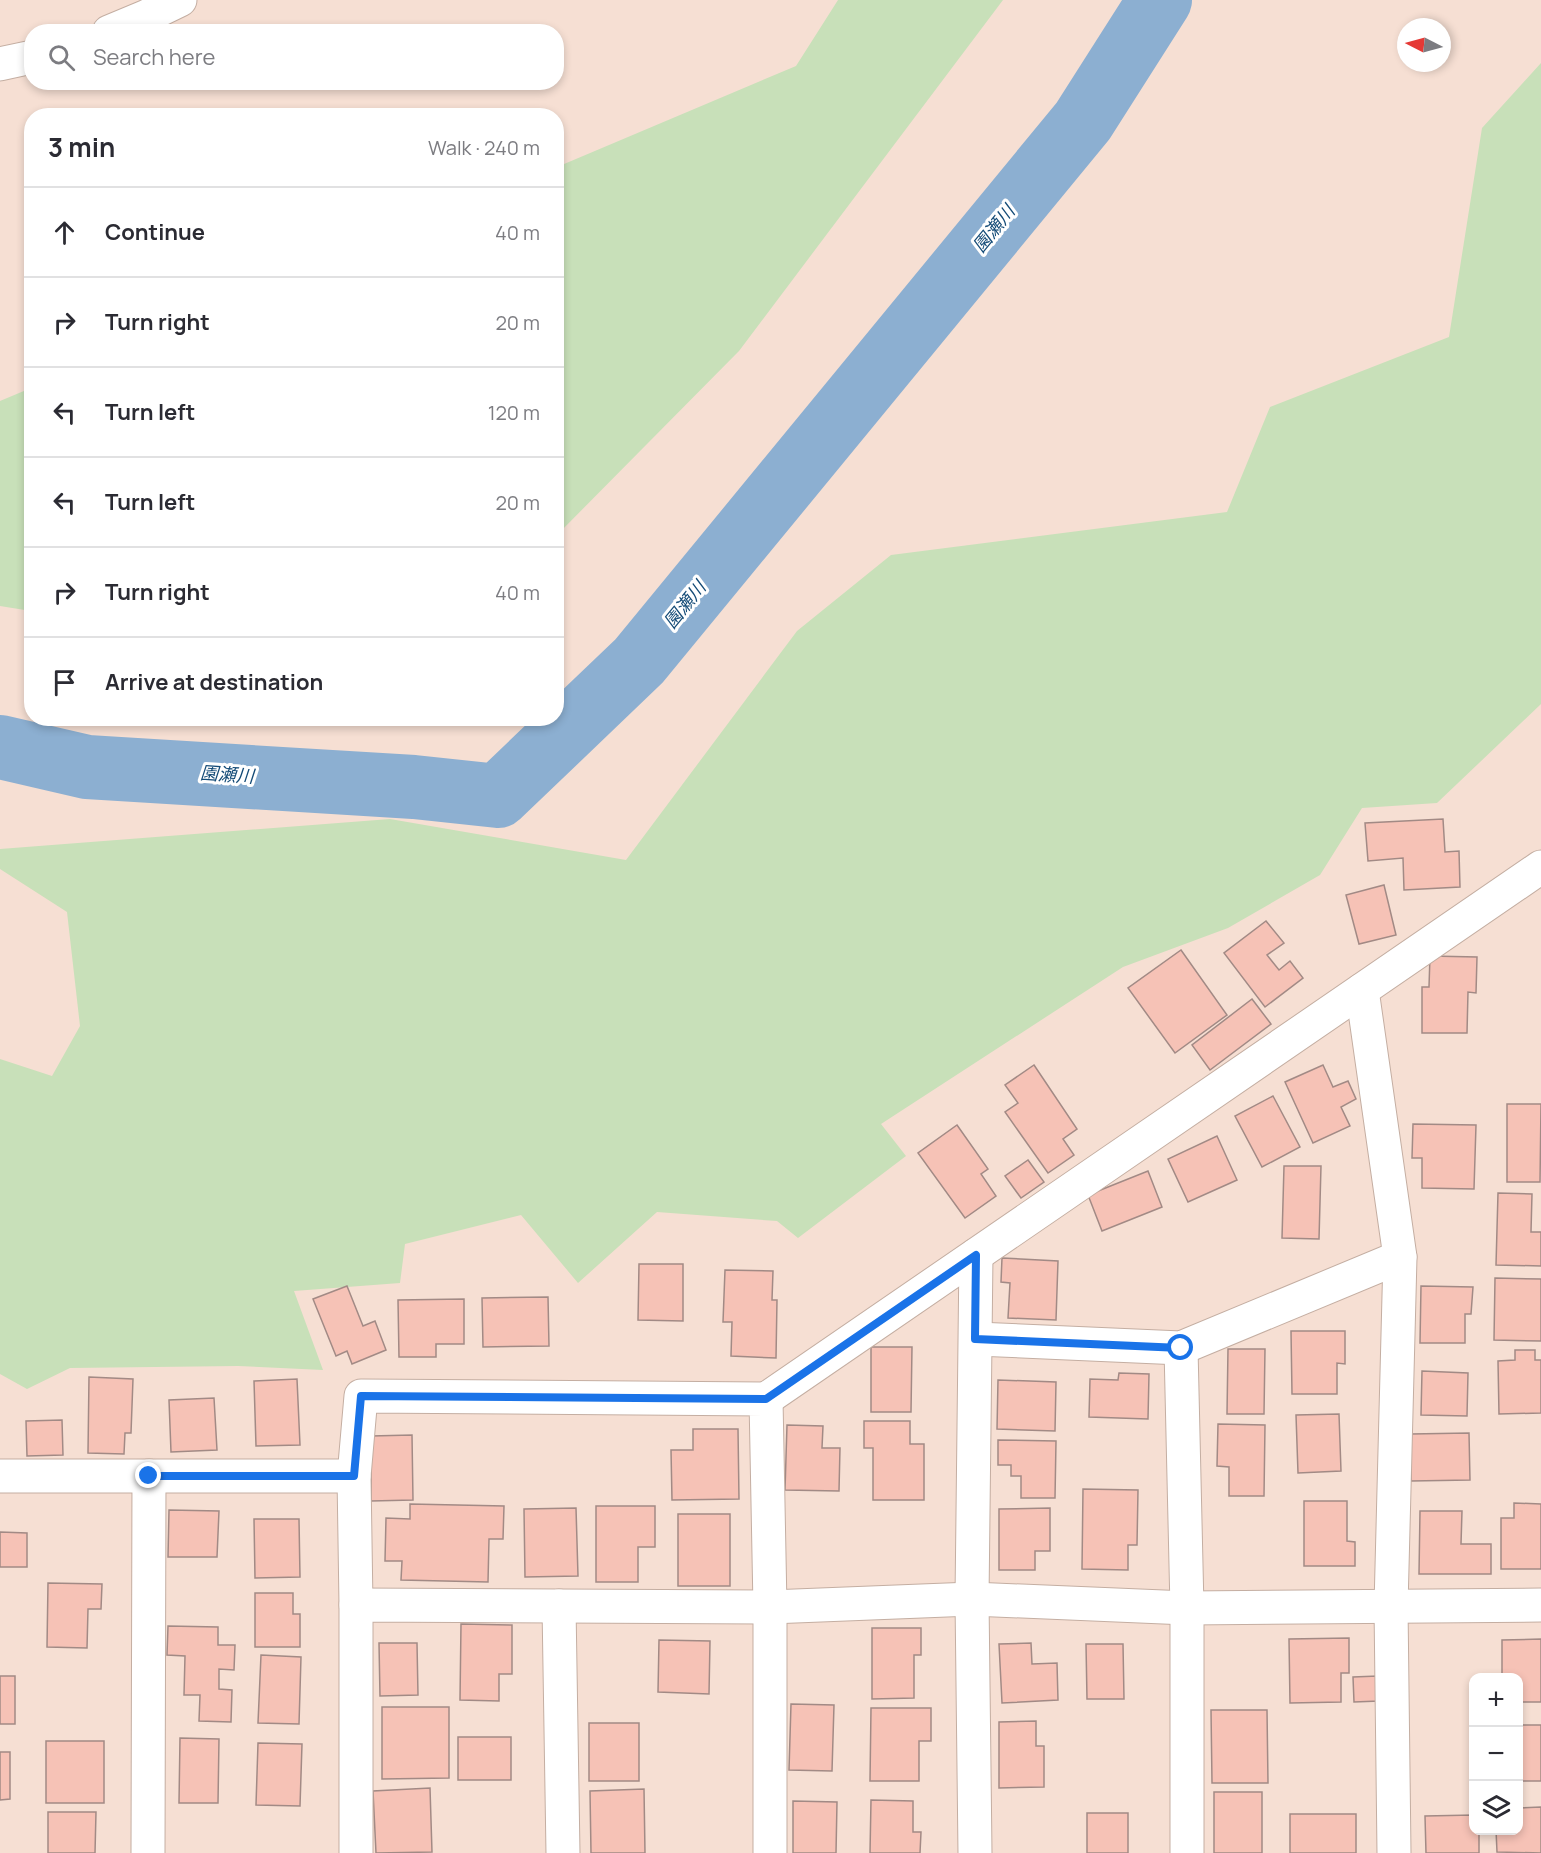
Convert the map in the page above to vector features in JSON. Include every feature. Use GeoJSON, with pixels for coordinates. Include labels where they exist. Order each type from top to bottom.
{"type":"FeatureCollection","features":[{"type":"Feature","properties":{"kind":"street"},"geometry":{"type":"LineString","coordinates":[[128,24],[180,0]]}},
{"type":"Feature","properties":{"kind":"street"},"geometry":{"type":"LineString","coordinates":[[0,64],[24,59]]}},
{"type":"Feature","properties":{"kind":"street"},"geometry":{"type":"LineString","coordinates":[[356,1853],[354,1476],[361,1396],[766,1399],[1541,867]]}},
{"type":"Feature","properties":{"kind":"street"},"geometry":{"type":"LineString","coordinates":[[1362,990],[1400,1257],[1391,1606],[1394,1853]]}},
{"type":"Feature","properties":{"kind":"street"},"geometry":{"type":"LineString","coordinates":[[975,1853],[972,1599],[976,1255]]}},
{"type":"Feature","properties":{"kind":"street"},"geometry":{"type":"LineString","coordinates":[[975,1339],[1181,1348],[1400,1257]]}},
{"type":"Feature","properties":{"kind":"street"},"geometry":{"type":"LineString","coordinates":[[1181,1348],[1187,1608],[1187,1853]]}},
{"type":"Feature","properties":{"kind":"street"},"geometry":{"type":"LineString","coordinates":[[766,1399],[771,1607],[770,1853]]}},
{"type":"Feature","properties":{"kind":"street"},"geometry":{"type":"LineString","coordinates":[[0,1476],[354,1476]]}},
{"type":"Feature","properties":{"kind":"street"},"geometry":{"type":"LineString","coordinates":[[148,1853],[149,1476]]}},
{"type":"Feature","properties":{"kind":"street"},"geometry":{"type":"LineString","coordinates":[[356,1605],[771,1607],[972,1599],[1187,1608],[1541,1605]]}},
{"type":"Feature","properties":{"kind":"street"},"geometry":{"type":"LineString","coordinates":[[559,1606],[563,1853]]}},
{"type":"Feature","properties":{"kind":"green space"},"geometry":{"type":"Polygon","coordinates":[[[838,0],[1003,0],[739,351],[564,528],[564,164],[796,66],[838,0]]]}},
{"type":"Feature","properties":{"kind":"green space"},"geometry":{"type":"Polygon","coordinates":[[[1541,63],[1541,704],[1437,803],[1362,808],[1320,875],[1228,928],[1123,967],[881,1124],[906,1156],[798,1238],[777,1221],[657,1212],[578,1283],[521,1215],[405,1244],[400,1283],[294,1291],[323,1370],[238,1366],[70,1368],[27,1389],[0,1374],[0,1059],[52,1076],[80,1026],[67,912],[0,869],[0,849],[390,819],[626,860],[797,631],[891,555],[1227,512],[1270,407],[1449,337],[1482,128],[1541,63]]]}},
{"type":"Feature","properties":{"kind":"green space"},"geometry":{"type":"Polygon","coordinates":[[[24,391],[24,610],[0,606],[0,401],[24,391]]]}},
{"type":"Feature","properties":{"kind":"building"},"geometry":{"type":"Polygon","coordinates":[[[1443,819],[1445,852],[1459,851],[1460,887],[1404,890],[1403,858],[1368,861],[1365,823],[1443,819]]]}},
{"type":"Feature","properties":{"kind":"building"},"geometry":{"type":"Polygon","coordinates":[[[1384,885],[1396,935],[1359,944],[1346,895],[1384,885]]]}},
{"type":"Feature","properties":{"kind":"building"},"geometry":{"type":"Polygon","coordinates":[[[1266,921],[1284,943],[1267,955],[1279,970],[1290,961],[1303,978],[1265,1007],[1224,953],[1266,921]]]}},
{"type":"Feature","properties":{"kind":"building"},"geometry":{"type":"Polygon","coordinates":[[[1181,950],[1227,1015],[1175,1053],[1128,988],[1181,950]]]}},
{"type":"Feature","properties":{"kind":"building"},"geometry":{"type":"Polygon","coordinates":[[[1430,956],[1477,957],[1476,993],[1468,992],[1467,1033],[1422,1033],[1422,987],[1429,987],[1430,956]]]}},
{"type":"Feature","properties":{"kind":"building"},"geometry":{"type":"Polygon","coordinates":[[[1252,999],[1271,1024],[1210,1070],[1192,1045],[1252,999]]]}},
{"type":"Feature","properties":{"kind":"building"},"geometry":{"type":"Polygon","coordinates":[[[1034,1065],[1077,1129],[1063,1139],[1074,1155],[1048,1173],[1005,1112],[1018,1103],[1005,1085],[1034,1065]]]}},
{"type":"Feature","properties":{"kind":"building"},"geometry":{"type":"Polygon","coordinates":[[[1323,1065],[1333,1087],[1348,1081],[1356,1099],[1341,1107],[1350,1126],[1313,1143],[1285,1082],[1323,1065]]]}},
{"type":"Feature","properties":{"kind":"building"},"geometry":{"type":"Polygon","coordinates":[[[1273,1096],[1300,1147],[1262,1167],[1235,1116],[1273,1096]]]}},
{"type":"Feature","properties":{"kind":"building"},"geometry":{"type":"Polygon","coordinates":[[[1507,1104],[1541,1104],[1540,1182],[1507,1182],[1507,1104]]]}},
{"type":"Feature","properties":{"kind":"building"},"geometry":{"type":"Polygon","coordinates":[[[1413,1124],[1476,1125],[1474,1189],[1422,1188],[1422,1158],[1412,1158],[1413,1124]]]}},
{"type":"Feature","properties":{"kind":"building"},"geometry":{"type":"Polygon","coordinates":[[[957,1125],[988,1169],[981,1174],[996,1196],[965,1218],[918,1153],[957,1125]]]}},
{"type":"Feature","properties":{"kind":"building"},"geometry":{"type":"Polygon","coordinates":[[[1217,1136],[1237,1180],[1188,1202],[1168,1159],[1217,1136]]]}},
{"type":"Feature","properties":{"kind":"building"},"geometry":{"type":"Polygon","coordinates":[[[1028,1160],[1044,1182],[1021,1198],[1005,1176],[1028,1160]]]}},
{"type":"Feature","properties":{"kind":"building"},"geometry":{"type":"Polygon","coordinates":[[[1284,1166],[1321,1166],[1319,1239],[1282,1238],[1284,1166]]]}},
{"type":"Feature","properties":{"kind":"building"},"geometry":{"type":"Polygon","coordinates":[[[1148,1171],[1162,1207],[1102,1231],[1088,1195],[1148,1171]]]}},
{"type":"Feature","properties":{"kind":"building"},"geometry":{"type":"Polygon","coordinates":[[[1498,1193],[1532,1194],[1531,1232],[1541,1232],[1541,1266],[1496,1265],[1498,1193]]]}},
{"type":"Feature","properties":{"kind":"building"},"geometry":{"type":"Polygon","coordinates":[[[1002,1258],[1058,1261],[1056,1320],[1008,1318],[1010,1283],[1001,1282],[1002,1258]]]}},
{"type":"Feature","properties":{"kind":"building"},"geometry":{"type":"Polygon","coordinates":[[[639,1264],[683,1264],[683,1321],[638,1320],[639,1264]]]}},
{"type":"Feature","properties":{"kind":"building"},"geometry":{"type":"Polygon","coordinates":[[[725,1270],[773,1271],[772,1300],[777,1300],[776,1358],[731,1356],[732,1322],[723,1322],[725,1270]]]}},
{"type":"Feature","properties":{"kind":"building"},"geometry":{"type":"Polygon","coordinates":[[[1495,1278],[1541,1279],[1541,1341],[1494,1340],[1495,1278]]]}},
{"type":"Feature","properties":{"kind":"building"},"geometry":{"type":"Polygon","coordinates":[[[347,1286],[363,1326],[375,1321],[386,1350],[352,1364],[347,1351],[336,1356],[313,1299],[347,1286]]]}},
{"type":"Feature","properties":{"kind":"building"},"geometry":{"type":"Polygon","coordinates":[[[1421,1286],[1473,1287],[1471,1314],[1465,1314],[1465,1343],[1420,1343],[1421,1286]]]}},
{"type":"Feature","properties":{"kind":"building"},"geometry":{"type":"Polygon","coordinates":[[[548,1297],[549,1346],[483,1347],[482,1298],[548,1297]]]}},
{"type":"Feature","properties":{"kind":"building"},"geometry":{"type":"Polygon","coordinates":[[[464,1299],[464,1344],[436,1344],[436,1357],[399,1357],[398,1300],[464,1299]]]}},
{"type":"Feature","properties":{"kind":"building"},"geometry":{"type":"Polygon","coordinates":[[[1291,1331],[1345,1331],[1345,1364],[1337,1363],[1337,1394],[1292,1394],[1291,1331]]]}},
{"type":"Feature","properties":{"kind":"building"},"geometry":{"type":"Polygon","coordinates":[[[871,1347],[912,1347],[911,1412],[871,1412],[871,1347]]]}},
{"type":"Feature","properties":{"kind":"building"},"geometry":{"type":"Polygon","coordinates":[[[1228,1349],[1265,1349],[1264,1414],[1227,1414],[1228,1349]]]}},
{"type":"Feature","properties":{"kind":"building"},"geometry":{"type":"Polygon","coordinates":[[[1515,1350],[1535,1350],[1535,1360],[1541,1360],[1541,1413],[1499,1414],[1498,1361],[1515,1360],[1515,1350]]]}},
{"type":"Feature","properties":{"kind":"building"},"geometry":{"type":"Polygon","coordinates":[[[1422,1371],[1468,1373],[1467,1416],[1421,1415],[1422,1371]]]}},
{"type":"Feature","properties":{"kind":"building"},"geometry":{"type":"Polygon","coordinates":[[[1119,1373],[1149,1374],[1148,1419],[1089,1417],[1090,1379],[1118,1380],[1119,1373]]]}},
{"type":"Feature","properties":{"kind":"building"},"geometry":{"type":"Polygon","coordinates":[[[89,1377],[133,1379],[131,1433],[125,1433],[124,1454],[88,1453],[89,1377]]]}},
{"type":"Feature","properties":{"kind":"building"},"geometry":{"type":"Polygon","coordinates":[[[297,1379],[300,1445],[256,1446],[254,1381],[297,1379]]]}},
{"type":"Feature","properties":{"kind":"building"},"geometry":{"type":"Polygon","coordinates":[[[998,1380],[1056,1382],[1055,1431],[997,1429],[998,1380]]]}},
{"type":"Feature","properties":{"kind":"building"},"geometry":{"type":"Polygon","coordinates":[[[214,1398],[217,1450],[171,1452],[169,1400],[214,1398]]]}},
{"type":"Feature","properties":{"kind":"building"},"geometry":{"type":"Polygon","coordinates":[[[1339,1414],[1341,1471],[1298,1473],[1296,1415],[1339,1414]]]}},
{"type":"Feature","properties":{"kind":"building"},"geometry":{"type":"Polygon","coordinates":[[[62,1420],[63,1455],[27,1456],[26,1421],[62,1420]]]}},
{"type":"Feature","properties":{"kind":"building"},"geometry":{"type":"Polygon","coordinates":[[[864,1421],[910,1421],[910,1444],[924,1444],[924,1500],[873,1500],[873,1448],[864,1448],[864,1421]]]}},
{"type":"Feature","properties":{"kind":"building"},"geometry":{"type":"Polygon","coordinates":[[[1218,1424],[1265,1425],[1264,1496],[1229,1496],[1229,1467],[1217,1466],[1218,1424]]]}},
{"type":"Feature","properties":{"kind":"building"},"geometry":{"type":"Polygon","coordinates":[[[787,1425],[823,1426],[822,1448],[840,1448],[839,1491],[785,1490],[787,1425]]]}},
{"type":"Feature","properties":{"kind":"building"},"geometry":{"type":"Polygon","coordinates":[[[693,1429],[738,1429],[739,1499],[672,1500],[671,1450],[693,1450],[693,1429]]]}},
{"type":"Feature","properties":{"kind":"building"},"geometry":{"type":"Polygon","coordinates":[[[1469,1433],[1470,1480],[1411,1481],[1411,1434],[1469,1433]]]}},
{"type":"Feature","properties":{"kind":"building"},"geometry":{"type":"Polygon","coordinates":[[[412,1435],[413,1500],[371,1501],[371,1436],[412,1435]]]}},
{"type":"Feature","properties":{"kind":"building"},"geometry":{"type":"Polygon","coordinates":[[[998,1440],[1056,1441],[1055,1498],[1021,1498],[1021,1476],[1011,1476],[1011,1465],[998,1465],[998,1440]]]}},
{"type":"Feature","properties":{"kind":"building"},"geometry":{"type":"Polygon","coordinates":[[[1083,1489],[1138,1490],[1137,1545],[1128,1545],[1128,1570],[1082,1569],[1083,1489]]]}},
{"type":"Feature","properties":{"kind":"building"},"geometry":{"type":"Polygon","coordinates":[[[1304,1501],[1347,1501],[1347,1541],[1355,1542],[1355,1566],[1304,1566],[1304,1501]]]}},
{"type":"Feature","properties":{"kind":"building"},"geometry":{"type":"Polygon","coordinates":[[[1514,1503],[1541,1504],[1541,1569],[1501,1569],[1501,1518],[1514,1518],[1514,1503]]]}},
{"type":"Feature","properties":{"kind":"building"},"geometry":{"type":"Polygon","coordinates":[[[410,1504],[504,1506],[503,1539],[489,1539],[488,1582],[401,1580],[402,1561],[385,1561],[386,1518],[410,1519],[410,1504]]]}},
{"type":"Feature","properties":{"kind":"building"},"geometry":{"type":"Polygon","coordinates":[[[596,1506],[655,1506],[655,1547],[638,1547],[638,1582],[596,1582],[596,1506]]]}},
{"type":"Feature","properties":{"kind":"building"},"geometry":{"type":"Polygon","coordinates":[[[576,1508],[578,1576],[525,1577],[524,1509],[576,1508]]]}},
{"type":"Feature","properties":{"kind":"building"},"geometry":{"type":"Polygon","coordinates":[[[1050,1508],[1050,1551],[1035,1551],[1035,1570],[999,1570],[999,1509],[1050,1508]]]}},
{"type":"Feature","properties":{"kind":"building"},"geometry":{"type":"Polygon","coordinates":[[[169,1510],[219,1511],[217,1557],[168,1557],[169,1510]]]}},
{"type":"Feature","properties":{"kind":"building"},"geometry":{"type":"Polygon","coordinates":[[[1420,1511],[1462,1511],[1461,1544],[1491,1544],[1491,1574],[1419,1574],[1420,1511]]]}},
{"type":"Feature","properties":{"kind":"building"},"geometry":{"type":"Polygon","coordinates":[[[678,1514],[730,1514],[730,1586],[678,1586],[678,1514]]]}},
{"type":"Feature","properties":{"kind":"building"},"geometry":{"type":"Polygon","coordinates":[[[254,1519],[299,1519],[300,1577],[255,1578],[254,1519]]]}},
{"type":"Feature","properties":{"kind":"building"},"geometry":{"type":"Polygon","coordinates":[[[0,1532],[27,1533],[27,1567],[0,1567],[0,1532]]]}},
{"type":"Feature","properties":{"kind":"building"},"geometry":{"type":"Polygon","coordinates":[[[48,1583],[102,1584],[101,1609],[88,1609],[87,1648],[47,1647],[48,1583]]]}},
{"type":"Feature","properties":{"kind":"building"},"geometry":{"type":"Polygon","coordinates":[[[255,1593],[293,1593],[293,1614],[300,1614],[300,1647],[255,1647],[255,1593]]]}},
{"type":"Feature","properties":{"kind":"building"},"geometry":{"type":"Polygon","coordinates":[[[461,1624],[512,1625],[512,1674],[499,1674],[499,1701],[460,1700],[461,1624]]]}},
{"type":"Feature","properties":{"kind":"building"},"geometry":{"type":"Polygon","coordinates":[[[168,1626],[218,1627],[218,1645],[235,1645],[234,1670],[219,1669],[219,1689],[232,1690],[231,1722],[199,1721],[200,1695],[184,1695],[185,1656],[167,1655],[168,1626]]]}},
{"type":"Feature","properties":{"kind":"building"},"geometry":{"type":"Polygon","coordinates":[[[872,1628],[921,1628],[921,1655],[914,1655],[914,1698],[872,1699],[872,1628]]]}},
{"type":"Feature","properties":{"kind":"building"},"geometry":{"type":"Polygon","coordinates":[[[1349,1638],[1349,1673],[1341,1673],[1341,1702],[1290,1703],[1289,1639],[1349,1638]]]}},
{"type":"Feature","properties":{"kind":"building"},"geometry":{"type":"Polygon","coordinates":[[[1541,1639],[1541,1702],[1523,1702],[1523,1673],[1502,1673],[1502,1640],[1541,1639]]]}},
{"type":"Feature","properties":{"kind":"building"},"geometry":{"type":"Polygon","coordinates":[[[659,1640],[710,1641],[709,1694],[658,1692],[659,1640]]]}},
{"type":"Feature","properties":{"kind":"building"},"geometry":{"type":"Polygon","coordinates":[[[379,1643],[417,1643],[418,1695],[380,1696],[379,1643]]]}},
{"type":"Feature","properties":{"kind":"building"},"geometry":{"type":"Polygon","coordinates":[[[1031,1643],[1032,1664],[1057,1663],[1058,1700],[1002,1703],[999,1644],[1031,1643]]]}},
{"type":"Feature","properties":{"kind":"building"},"geometry":{"type":"Polygon","coordinates":[[[1086,1644],[1123,1644],[1124,1699],[1087,1699],[1086,1644]]]}},
{"type":"Feature","properties":{"kind":"building"},"geometry":{"type":"Polygon","coordinates":[[[261,1655],[301,1657],[299,1724],[258,1723],[261,1655]]]}},
{"type":"Feature","properties":{"kind":"building"},"geometry":{"type":"Polygon","coordinates":[[[0,1676],[15,1676],[15,1724],[0,1724],[0,1676]]]}},
{"type":"Feature","properties":{"kind":"building"},"geometry":{"type":"Polygon","coordinates":[[[1378,1676],[1379,1701],[1354,1702],[1353,1677],[1378,1676]]]}},
{"type":"Feature","properties":{"kind":"building"},"geometry":{"type":"Polygon","coordinates":[[[791,1704],[834,1705],[832,1771],[789,1770],[791,1704]]]}},
{"type":"Feature","properties":{"kind":"building"},"geometry":{"type":"Polygon","coordinates":[[[382,1707],[449,1707],[449,1778],[382,1779],[382,1707]]]}},
{"type":"Feature","properties":{"kind":"building"},"geometry":{"type":"Polygon","coordinates":[[[871,1708],[931,1708],[931,1741],[919,1741],[919,1781],[870,1781],[871,1708]]]}},
{"type":"Feature","properties":{"kind":"building"},"geometry":{"type":"Polygon","coordinates":[[[1211,1710],[1267,1710],[1268,1783],[1212,1783],[1211,1710]]]}},
{"type":"Feature","properties":{"kind":"building"},"geometry":{"type":"Polygon","coordinates":[[[1036,1721],[1036,1746],[1044,1746],[1044,1787],[999,1788],[999,1722],[1036,1721]]]}},
{"type":"Feature","properties":{"kind":"building"},"geometry":{"type":"Polygon","coordinates":[[[589,1723],[639,1723],[639,1781],[589,1781],[589,1723]]]}},
{"type":"Feature","properties":{"kind":"building"},"geometry":{"type":"Polygon","coordinates":[[[1523,1725],[1541,1725],[1541,1781],[1523,1781],[1523,1725]]]}},
{"type":"Feature","properties":{"kind":"building"},"geometry":{"type":"Polygon","coordinates":[[[458,1737],[511,1737],[511,1780],[458,1780],[458,1737]]]}},
{"type":"Feature","properties":{"kind":"building"},"geometry":{"type":"Polygon","coordinates":[[[180,1738],[219,1739],[218,1803],[179,1803],[180,1738]]]}},
{"type":"Feature","properties":{"kind":"building"},"geometry":{"type":"Polygon","coordinates":[[[46,1741],[104,1741],[104,1803],[46,1803],[46,1741]]]}},
{"type":"Feature","properties":{"kind":"building"},"geometry":{"type":"Polygon","coordinates":[[[258,1743],[302,1744],[300,1806],[256,1805],[258,1743]]]}},
{"type":"Feature","properties":{"kind":"building"},"geometry":{"type":"Polygon","coordinates":[[[0,1752],[10,1752],[10,1799],[0,1800],[0,1752]]]}},
{"type":"Feature","properties":{"kind":"building"},"geometry":{"type":"Polygon","coordinates":[[[430,1788],[432,1852],[376,1853],[373,1791],[430,1788]]]}},
{"type":"Feature","properties":{"kind":"building"},"geometry":{"type":"Polygon","coordinates":[[[644,1789],[645,1853],[591,1853],[590,1791],[644,1789]]]}},
{"type":"Feature","properties":{"kind":"building"},"geometry":{"type":"Polygon","coordinates":[[[1214,1792],[1262,1792],[1262,1853],[1214,1853],[1214,1792]]]}},
{"type":"Feature","properties":{"kind":"building"},"geometry":{"type":"Polygon","coordinates":[[[871,1800],[913,1801],[913,1832],[921,1832],[920,1853],[870,1853],[871,1800]]]}},
{"type":"Feature","properties":{"kind":"building"},"geometry":{"type":"Polygon","coordinates":[[[793,1801],[837,1802],[836,1853],[793,1853],[793,1801]]]}},
{"type":"Feature","properties":{"kind":"building"},"geometry":{"type":"Polygon","coordinates":[[[1541,1807],[1541,1853],[1497,1852],[1496,1835],[1523,1835],[1523,1808],[1541,1807]]]}},
{"type":"Feature","properties":{"kind":"building"},"geometry":{"type":"Polygon","coordinates":[[[48,1812],[96,1812],[95,1853],[48,1853],[48,1812]]]}},
{"type":"Feature","properties":{"kind":"building"},"geometry":{"type":"Polygon","coordinates":[[[1087,1813],[1128,1813],[1128,1853],[1087,1853],[1087,1813]]]}},
{"type":"Feature","properties":{"kind":"building"},"geometry":{"type":"Polygon","coordinates":[[[1290,1814],[1356,1814],[1356,1853],[1290,1853],[1290,1814]]]}},
{"type":"Feature","properties":{"kind":"building"},"geometry":{"type":"Polygon","coordinates":[[[1469,1815],[1469,1835],[1479,1835],[1479,1853],[1426,1853],[1425,1816],[1469,1815]]]}},
{"type":"Feature","properties":{"kind":"waterway","name":"園瀬川"},"geometry":{"type":"LineString","coordinates":[[0,747],[87,767],[414,787],[498,796],[639,661],[1083,121],[1160,0]]}},
{"type":"Feature","properties":{"kind":"route"},"geometry":{"type":"LineString","coordinates":[[149,1476],[354,1476],[361,1396],[766,1399],[976,1255],[975,1339],[1181,1348]]}}]}
